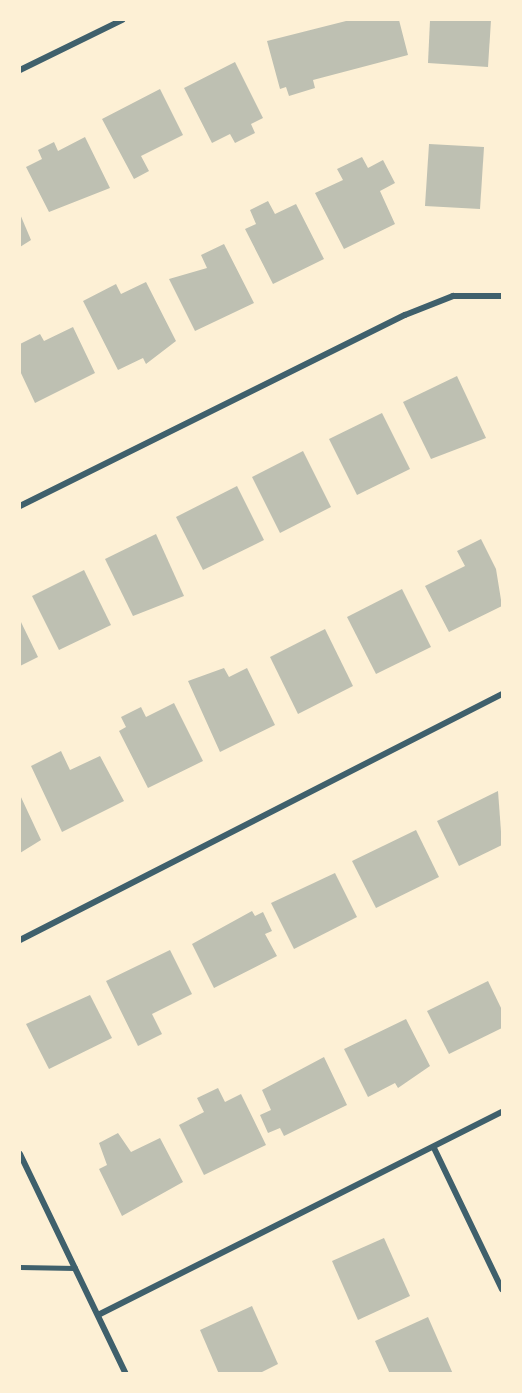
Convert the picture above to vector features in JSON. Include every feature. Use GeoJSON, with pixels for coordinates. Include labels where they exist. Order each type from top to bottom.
{"type":"FeatureCollection","features":[{"type":"Feature","properties":{"kind":"street"},"geometry":{"type":"LineString","coordinates":[[20,70],[122,20]]}},
{"type":"Feature","properties":{"kind":"street"},"geometry":{"type":"LineString","coordinates":[[20,506],[405,315],[453,297],[502,296]]}},
{"type":"Feature","properties":{"kind":"street"},"geometry":{"type":"LineString","coordinates":[[20,940],[502,694]]}},
{"type":"Feature","properties":{"kind":"street"},"geometry":{"type":"LineString","coordinates":[[98,1315],[502,1112]]}},
{"type":"Feature","properties":{"kind":"street"},"geometry":{"type":"LineString","coordinates":[[434,1148],[502,1289]]}},
{"type":"Feature","properties":{"kind":"street"},"geometry":{"type":"LineString","coordinates":[[20,1154],[126,1374]]}},
{"type":"Feature","properties":{"kind":"lane"},"geometry":{"type":"LineString","coordinates":[[20,1267],[75,1268]]}},
{"type":"Feature","properties":{"kind":"building"},"geometry":{"type":"Polygon","coordinates":[[[350,20],[399,20],[408,55],[313,80],[315,88],[289,96],[286,87],[280,89],[267,41],[350,20]]]}},
{"type":"Feature","properties":{"kind":"building"},"geometry":{"type":"Polygon","coordinates":[[[430,20],[491,20],[488,67],[428,63],[430,20]]]}},
{"type":"Feature","properties":{"kind":"building"},"geometry":{"type":"Polygon","coordinates":[[[235,62],[263,118],[251,124],[255,133],[235,143],[230,134],[212,143],[184,88],[235,62]]]}},
{"type":"Feature","properties":{"kind":"building"},"geometry":{"type":"Polygon","coordinates":[[[160,89],[183,135],[141,156],[149,171],[134,179],[102,119],[160,89]]]}},
{"type":"Feature","properties":{"kind":"building"},"geometry":{"type":"Polygon","coordinates":[[[85,137],[110,188],[49,212],[26,167],[42,159],[38,150],[54,142],[58,151],[85,137]]]}},
{"type":"Feature","properties":{"kind":"building"},"geometry":{"type":"Polygon","coordinates":[[[429,144],[484,147],[480,209],[425,206],[429,144]]]}},
{"type":"Feature","properties":{"kind":"building"},"geometry":{"type":"Polygon","coordinates":[[[362,157],[368,168],[383,160],[395,183],[380,191],[395,224],[344,249],[315,193],[343,180],[337,169],[362,157]]]}},
{"type":"Feature","properties":{"kind":"building"},"geometry":{"type":"Polygon","coordinates":[[[268,201],[275,214],[296,204],[324,259],[273,284],[245,229],[256,224],[250,210],[268,201]]]}},
{"type":"Feature","properties":{"kind":"building"},"geometry":{"type":"Polygon","coordinates":[[[20,214],[31,240],[20,247],[20,214]]]}},
{"type":"Feature","properties":{"kind":"building"},"geometry":{"type":"Polygon","coordinates":[[[224,244],[254,303],[195,331],[169,279],[207,268],[201,255],[224,244]]]}},
{"type":"Feature","properties":{"kind":"building"},"geometry":{"type":"Polygon","coordinates":[[[146,282],[176,341],[146,364],[143,358],[118,370],[83,301],[116,284],[121,294],[146,282]]]}},
{"type":"Feature","properties":{"kind":"building"},"geometry":{"type":"Polygon","coordinates":[[[73,327],[95,373],[35,403],[20,371],[20,344],[40,334],[44,341],[73,327]]]}},
{"type":"Feature","properties":{"kind":"building"},"geometry":{"type":"Polygon","coordinates":[[[457,376],[486,438],[431,459],[403,402],[457,376]]]}},
{"type":"Feature","properties":{"kind":"building"},"geometry":{"type":"Polygon","coordinates":[[[382,413],[410,469],[357,495],[329,439],[382,413]]]}},
{"type":"Feature","properties":{"kind":"building"},"geometry":{"type":"Polygon","coordinates":[[[303,451],[331,507],[280,533],[252,477],[303,451]]]}},
{"type":"Feature","properties":{"kind":"building"},"geometry":{"type":"Polygon","coordinates":[[[237,486],[264,540],[203,570],[176,517],[237,486]]]}},
{"type":"Feature","properties":{"kind":"building"},"geometry":{"type":"Polygon","coordinates":[[[156,534],[184,596],[133,616],[105,559],[156,534]]]}},
{"type":"Feature","properties":{"kind":"building"},"geometry":{"type":"Polygon","coordinates":[[[481,539],[496,569],[502,606],[449,632],[425,586],[465,566],[457,551],[481,539]]]}},
{"type":"Feature","properties":{"kind":"building"},"geometry":{"type":"Polygon","coordinates":[[[84,570],[111,625],[59,650],[32,596],[84,570]]]}},
{"type":"Feature","properties":{"kind":"building"},"geometry":{"type":"Polygon","coordinates":[[[402,589],[431,647],[376,674],[347,617],[402,589]]]}},
{"type":"Feature","properties":{"kind":"building"},"geometry":{"type":"Polygon","coordinates":[[[20,620],[38,657],[20,666],[20,620]]]}},
{"type":"Feature","properties":{"kind":"building"},"geometry":{"type":"Polygon","coordinates":[[[325,629],[353,686],[298,714],[270,657],[325,629]]]}},
{"type":"Feature","properties":{"kind":"building"},"geometry":{"type":"Polygon","coordinates":[[[224,668],[229,677],[247,668],[275,725],[220,752],[188,681],[224,668]]]}},
{"type":"Feature","properties":{"kind":"building"},"geometry":{"type":"Polygon","coordinates":[[[174,703],[203,761],[148,788],[119,731],[126,727],[121,717],[141,707],[146,717],[174,703]]]}},
{"type":"Feature","properties":{"kind":"building"},"geometry":{"type":"Polygon","coordinates":[[[61,751],[70,770],[100,756],[124,801],[62,832],[31,766],[61,751]]]}},
{"type":"Feature","properties":{"kind":"building"},"geometry":{"type":"Polygon","coordinates":[[[498,791],[502,845],[459,866],[437,821],[498,791]]]}},
{"type":"Feature","properties":{"kind":"building"},"geometry":{"type":"Polygon","coordinates":[[[20,795],[41,840],[20,853],[20,795]]]}},
{"type":"Feature","properties":{"kind":"building"},"geometry":{"type":"Polygon","coordinates":[[[416,830],[439,877],[376,908],[352,861],[416,830]]]}},
{"type":"Feature","properties":{"kind":"building"},"geometry":{"type":"Polygon","coordinates":[[[335,873],[357,917],[294,949],[271,903],[335,873]]]}},
{"type":"Feature","properties":{"kind":"building"},"geometry":{"type":"Polygon","coordinates":[[[252,911],[255,916],[263,912],[272,931],[265,934],[277,956],[214,988],[192,944],[252,911]]]}},
{"type":"Feature","properties":{"kind":"building"},"geometry":{"type":"Polygon","coordinates":[[[170,950],[192,994],[152,1014],[162,1034],[138,1046],[106,981],[170,950]]]}},
{"type":"Feature","properties":{"kind":"building"},"geometry":{"type":"Polygon","coordinates":[[[488,981],[502,1010],[502,1028],[449,1054],[427,1011],[488,981]]]}},
{"type":"Feature","properties":{"kind":"building"},"geometry":{"type":"Polygon","coordinates":[[[90,995],[112,1038],[49,1069],[26,1024],[90,995]]]}},
{"type":"Feature","properties":{"kind":"building"},"geometry":{"type":"Polygon","coordinates":[[[406,1019],[430,1066],[398,1088],[395,1083],[368,1097],[344,1049],[406,1019]]]}},
{"type":"Feature","properties":{"kind":"building"},"geometry":{"type":"Polygon","coordinates":[[[324,1057],[347,1105],[284,1136],[280,1128],[268,1133],[260,1115],[271,1110],[262,1090],[324,1057]]]}},
{"type":"Feature","properties":{"kind":"building"},"geometry":{"type":"Polygon","coordinates":[[[218,1088],[225,1102],[241,1094],[266,1145],[204,1175],[179,1125],[204,1112],[197,1098],[218,1088]]]}},
{"type":"Feature","properties":{"kind":"building"},"geometry":{"type":"Polygon","coordinates":[[[118,1133],[131,1152],[160,1138],[183,1182],[122,1216],[99,1169],[107,1165],[99,1143],[118,1133]]]}},
{"type":"Feature","properties":{"kind":"building"},"geometry":{"type":"Polygon","coordinates":[[[384,1238],[410,1296],[358,1320],[332,1261],[384,1238]]]}},
{"type":"Feature","properties":{"kind":"building"},"geometry":{"type":"Polygon","coordinates":[[[252,1306],[278,1364],[258,1374],[219,1374],[200,1330],[252,1306]]]}},
{"type":"Feature","properties":{"kind":"building"},"geometry":{"type":"Polygon","coordinates":[[[428,1317],[453,1374],[390,1374],[375,1341],[428,1317]]]}}]}
